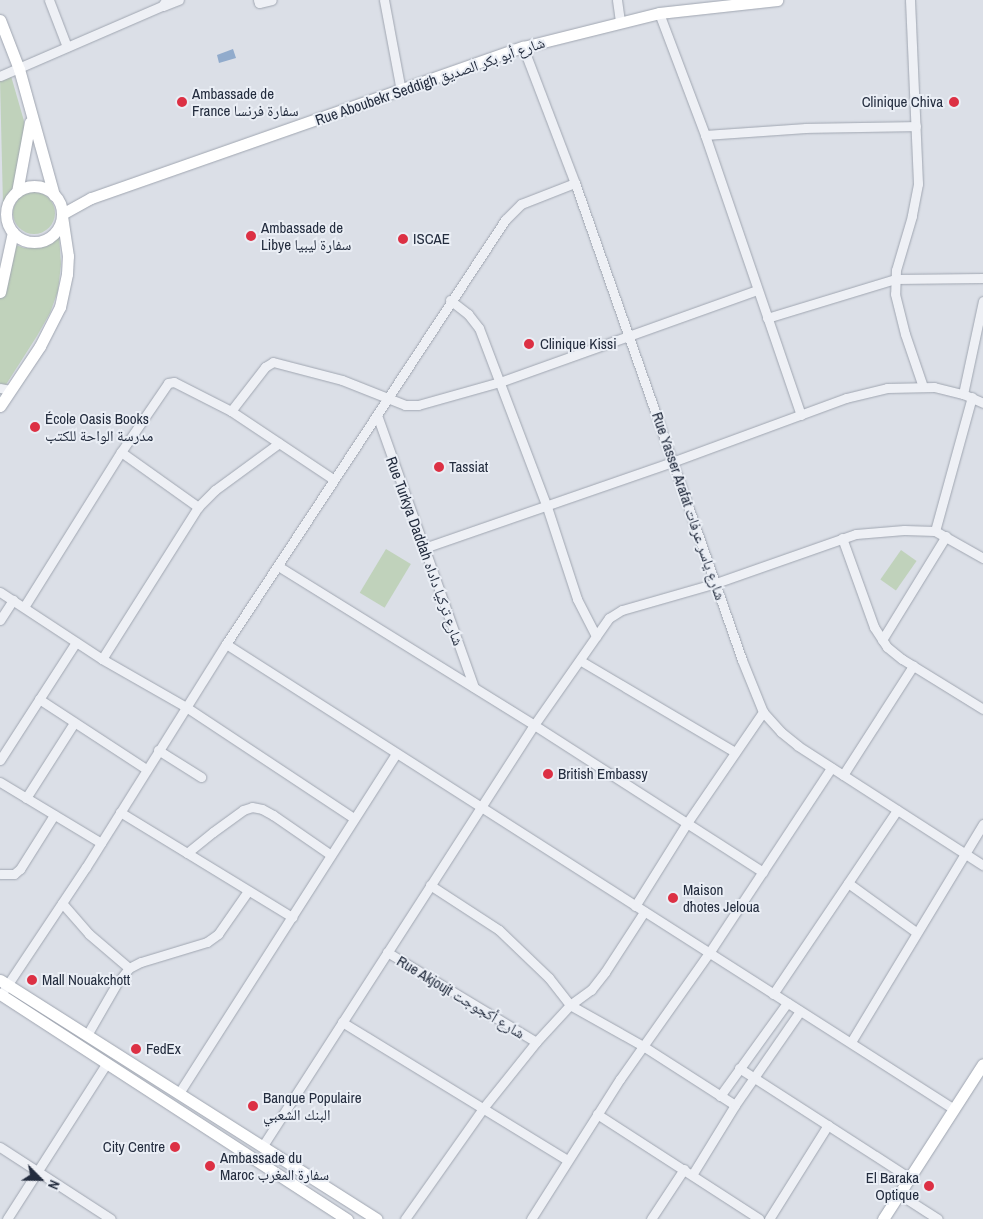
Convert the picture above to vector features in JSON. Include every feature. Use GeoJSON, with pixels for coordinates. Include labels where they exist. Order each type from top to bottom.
{"type":"FeatureCollection","features":[{"type":"Feature","properties":{"kind":"street"},"geometry":{"type":"LineString","coordinates":[[49,0],[67,47]]}},
{"type":"Feature","properties":{"kind":"street"},"geometry":{"type":"LineString","coordinates":[[0,76],[164,3],[179,0]]}},
{"type":"Feature","properties":{"kind":"street"},"geometry":{"type":"LineString","coordinates":[[258,0],[259,3],[272,0]]}},
{"type":"Feature","properties":{"kind":"street"},"geometry":{"type":"LineString","coordinates":[[384,0],[401,91]]}},
{"type":"Feature","properties":{"kind":"street"},"geometry":{"type":"LineString","coordinates":[[617,0],[620,22]]}},
{"type":"Feature","properties":{"kind":"street","name":"Rue Aboubekr Seddigh شارع أبو بكر الصديق"},"geometry":{"type":"LineString","coordinates":[[62,215],[91,198],[523,47],[659,13],[777,0]]}},
{"type":"Feature","properties":{"kind":"street"},"geometry":{"type":"LineString","coordinates":[[910,0],[918,184],[916,200],[895,279],[898,310],[923,387]]}},
{"type":"Feature","properties":{"kind":"street"},"geometry":{"type":"LineString","coordinates":[[659,13],[706,136],[801,415]]}},
{"type":"Feature","properties":{"kind":"street"},"geometry":{"type":"LineString","coordinates":[[0,20],[19,68],[31,115],[62,215],[68,256],[67,274],[60,307],[40,346],[5,389],[0,406]]}},
{"type":"Feature","properties":{"kind":"street","name":"Rue Yasser Arafat شارع ياسر عرفات"},"geometry":{"type":"LineString","coordinates":[[523,47],[575,183],[630,336],[742,660],[764,712],[788,738],[843,776],[983,865]]}},
{"type":"Feature","properties":{"kind":"street"},"geometry":{"type":"LineString","coordinates":[[18,192],[28,143],[31,115]]}},
{"type":"Feature","properties":{"kind":"street"},"geometry":{"type":"LineString","coordinates":[[706,136],[806,128],[916,126]]}},
{"type":"Feature","properties":{"kind":"street"},"geometry":{"type":"LineString","coordinates":[[347,1219],[0,994],[4,982],[62,903],[226,644],[377,416],[387,397],[450,300],[515,209],[528,201],[575,183]]}},
{"type":"Feature","properties":{"kind":"street"},"geometry":{"type":"LineString","coordinates":[[0,292],[8,231],[3,217],[10,202],[18,192],[28,187],[39,187],[56,198]]}},
{"type":"Feature","properties":{"kind":"street","name":"Rue Aboubekr Seddigh شارع أبو بكر الصديق"},"geometry":{"type":"LineString","coordinates":[[56,198],[91,198]]}},
{"type":"Feature","properties":{"kind":"street"},"geometry":{"type":"LineString","coordinates":[[8,231],[26,240],[42,240],[56,231],[62,215]]}},
{"type":"Feature","properties":{"kind":"street"},"geometry":{"type":"LineString","coordinates":[[767,318],[895,279],[983,278]]}},
{"type":"Feature","properties":{"kind":"street"},"geometry":{"type":"LineString","coordinates":[[231,411],[265,367],[273,362],[342,380],[405,404],[418,405],[500,382],[757,290]]}},
{"type":"Feature","properties":{"kind":"street"},"geometry":{"type":"LineString","coordinates":[[450,300],[468,314],[478,328],[547,507],[577,599],[596,636]]}},
{"type":"Feature","properties":{"kind":"street"},"geometry":{"type":"LineString","coordinates":[[935,531],[967,396],[983,301]]}},
{"type":"Feature","properties":{"kind":"street"},"geometry":{"type":"LineString","coordinates":[[24,607],[121,452],[166,385],[171,382],[231,411],[333,480]]}},
{"type":"Feature","properties":{"kind":"street"},"geometry":{"type":"LineString","coordinates":[[424,548],[547,507],[865,393],[887,388],[923,387],[967,396],[983,403]]}},
{"type":"Feature","properties":{"kind":"street","name":"Rue Turkya Daddah شارع تركيا داداه"},"geometry":{"type":"LineString","coordinates":[[377,416],[474,687]]}},
{"type":"Feature","properties":{"kind":"street"},"geometry":{"type":"LineString","coordinates":[[102,659],[198,507],[215,490],[278,443]]}},
{"type":"Feature","properties":{"kind":"street"},"geometry":{"type":"LineString","coordinates":[[121,452],[198,507]]}},
{"type":"Feature","properties":{"kind":"street"},"geometry":{"type":"LineString","coordinates":[[262,1147],[534,725],[609,618],[622,610],[716,583],[842,538],[886,530],[935,531],[983,558]]}},
{"type":"Feature","properties":{"kind":"street"},"geometry":{"type":"LineString","coordinates":[[882,640],[946,536]]}},
{"type":"Feature","properties":{"kind":"street"},"geometry":{"type":"LineString","coordinates":[[842,538],[874,627],[882,640],[894,653],[913,666],[983,709]]}},
{"type":"Feature","properties":{"kind":"street"},"geometry":{"type":"LineString","coordinates":[[278,566],[474,687],[763,872]]}},
{"type":"Feature","properties":{"kind":"street"},"geometry":{"type":"LineString","coordinates":[[0,592],[102,659],[186,707],[354,818]]}},
{"type":"Feature","properties":{"kind":"street"},"geometry":{"type":"LineString","coordinates":[[0,620],[13,600]]}},
{"type":"Feature","properties":{"kind":"street"},"geometry":{"type":"LineString","coordinates":[[0,760],[76,642]]}},
{"type":"Feature","properties":{"kind":"street"},"geometry":{"type":"LineString","coordinates":[[226,644],[954,1109]]}},
{"type":"Feature","properties":{"kind":"street"},"geometry":{"type":"LineString","coordinates":[[580,661],[735,752]]}},
{"type":"Feature","properties":{"kind":"street"},"geometry":{"type":"LineString","coordinates":[[843,776],[913,666]]}},
{"type":"Feature","properties":{"kind":"street"},"geometry":{"type":"LineString","coordinates":[[39,699],[146,769]]}},
{"type":"Feature","properties":{"kind":"street"},"geometry":{"type":"LineString","coordinates":[[635,906],[687,823],[764,712]]}},
{"type":"Feature","properties":{"kind":"street"},"geometry":{"type":"LineString","coordinates":[[26,798],[74,723]]}},
{"type":"Feature","properties":{"kind":"street"},"geometry":{"type":"LineString","coordinates":[[158,750],[201,778]]}},
{"type":"Feature","properties":{"kind":"street"},"geometry":{"type":"LineString","coordinates":[[179,1093],[396,754]]}},
{"type":"Feature","properties":{"kind":"street"},"geometry":{"type":"LineString","coordinates":[[531,1219],[567,1160],[642,1046],[709,953],[831,768]]}},
{"type":"Feature","properties":{"kind":"street"},"geometry":{"type":"LineString","coordinates":[[0,782],[101,843]]}},
{"type":"Feature","properties":{"kind":"street"},"geometry":{"type":"LineString","coordinates":[[187,853],[220,826],[243,810],[252,807],[262,809],[273,815],[331,855]]}},
{"type":"Feature","properties":{"kind":"street"},"geometry":{"type":"LineString","coordinates":[[773,994],[897,810]]}},
{"type":"Feature","properties":{"kind":"street"},"geometry":{"type":"LineString","coordinates":[[120,812],[292,917]]}},
{"type":"Feature","properties":{"kind":"street"},"geometry":{"type":"LineString","coordinates":[[0,874],[14,874],[20,868],[54,815]]}},
{"type":"Feature","properties":{"kind":"street"},"geometry":{"type":"LineString","coordinates":[[851,1042],[983,824]]}},
{"type":"Feature","properties":{"kind":"street"},"geometry":{"type":"LineString","coordinates":[[848,883],[916,932]]}},
{"type":"Feature","properties":{"kind":"street"},"geometry":{"type":"LineString","coordinates":[[430,886],[499,930],[550,978],[570,1005],[642,1046],[735,1105]]}},
{"type":"Feature","properties":{"kind":"street"},"geometry":{"type":"LineString","coordinates":[[87,1035],[117,983],[129,968],[141,962],[207,942],[218,934],[248,890]]}},
{"type":"Feature","properties":{"kind":"street"},"geometry":{"type":"LineString","coordinates":[[62,903],[89,934],[129,968]]}},
{"type":"Feature","properties":{"kind":"street"},"geometry":{"type":"LineString","coordinates":[[404,1219],[484,1107],[536,1042],[570,1005],[591,990],[606,972],[644,912]]}},
{"type":"Feature","properties":{"kind":"street","name":"Rue Akjoujt شارع أكجوجت"},"geometry":{"type":"LineString","coordinates":[[387,952],[536,1042]]}},
{"type":"Feature","properties":{"kind":"street"},"geometry":{"type":"LineString","coordinates":[[4,982],[377,1219]]}},
{"type":"Feature","properties":{"kind":"street"},"geometry":{"type":"LineString","coordinates":[[720,1096],[787,1003]]}},
{"type":"Feature","properties":{"kind":"street"},"geometry":{"type":"LineString","coordinates":[[692,1175],[735,1105],[800,1011]]}},
{"type":"Feature","properties":{"kind":"street"},"geometry":{"type":"LineString","coordinates":[[342,1022],[484,1107],[567,1160]]}},
{"type":"Feature","properties":{"kind":"street"},"geometry":{"type":"LineString","coordinates":[[7,1219],[106,1064]]}},
{"type":"Feature","properties":{"kind":"street"},"geometry":{"type":"LineString","coordinates":[[883,1219],[983,1064]]}},
{"type":"Feature","properties":{"kind":"street"},"geometry":{"type":"LineString","coordinates":[[739,1068],[910,1178]]}},
{"type":"Feature","properties":{"kind":"street"},"geometry":{"type":"LineString","coordinates":[[597,1114],[684,1168],[758,1219]]}},
{"type":"Feature","properties":{"kind":"street"},"geometry":{"type":"LineString","coordinates":[[769,1219],[828,1125]]}},
{"type":"Feature","properties":{"kind":"street"},"geometry":{"type":"LineString","coordinates":[[0,1148],[111,1219]]}},
{"type":"Feature","properties":{"kind":"street"},"geometry":{"type":"LineString","coordinates":[[651,1219],[684,1168]]}},
{"type":"Feature","properties":{"kind":"street"},"geometry":{"type":"LineString","coordinates":[[899,1194],[938,1219]]}},
{"type":"Feature","properties":{"kind":"green space"},"geometry":{"type":"Polygon","coordinates":[[[11,76],[24,121],[24,151],[13,189],[3,205],[0,79],[11,76]]]}},
{"type":"Feature","properties":{"kind":"green space"},"geometry":{"type":"Polygon","coordinates":[[[34,192],[49,198],[55,213],[49,228],[34,234],[19,228],[13,213],[19,198],[34,192]]]}},
{"type":"Feature","properties":{"kind":"green space"},"geometry":{"type":"Polygon","coordinates":[[[59,235],[61,264],[58,291],[50,313],[0,394],[0,298],[11,243],[24,248],[38,248],[51,244],[59,235]]]}},
{"type":"Feature","properties":{"kind":"green space"},"geometry":{"type":"Polygon","coordinates":[[[386,549],[411,564],[385,608],[360,593],[386,549]]]}},
{"type":"Feature","properties":{"kind":"green space"},"geometry":{"type":"Polygon","coordinates":[[[901,550],[917,561],[896,590],[880,579],[901,550]]]}},
{"type":"Feature","properties":{"kind":"water"},"geometry":{"type":"Polygon","coordinates":[[[233,49],[236,58],[219,63],[217,55],[233,49]]]}},
{"type":"Feature","properties":{"kind":"place","name":"Ambassade de France سفارة فرنسا"},"geometry":{"type":"Point","coordinates":[182,102]}},
{"type":"Feature","properties":{"kind":"place","name":"Clinique Chiva"},"geometry":{"type":"Point","coordinates":[954,102]}},
{"type":"Feature","properties":{"kind":"place","name":"Ambassade de Libye سفارة ليبيا"},"geometry":{"type":"Point","coordinates":[251,236]}},
{"type":"Feature","properties":{"kind":"place","name":"ISCAE"},"geometry":{"type":"Point","coordinates":[403,239]}},
{"type":"Feature","properties":{"kind":"place","name":"Clinique Kissi"},"geometry":{"type":"Point","coordinates":[529,344]}},
{"type":"Feature","properties":{"kind":"place","name":"École Oasis Books مدرسة الواحة للكتب"},"geometry":{"type":"Point","coordinates":[35,427]}},
{"type":"Feature","properties":{"kind":"place","name":"Tassiat"},"geometry":{"type":"Point","coordinates":[439,467]}},
{"type":"Feature","properties":{"kind":"place","name":"British Embassy"},"geometry":{"type":"Point","coordinates":[548,774]}},
{"type":"Feature","properties":{"kind":"place","name":"Maison d´hotes Jeloua"},"geometry":{"type":"Point","coordinates":[673,898]}},
{"type":"Feature","properties":{"kind":"place","name":"Mall Nouakchott"},"geometry":{"type":"Point","coordinates":[32,980]}},
{"type":"Feature","properties":{"kind":"place","name":"FedEx"},"geometry":{"type":"Point","coordinates":[136,1049]}},
{"type":"Feature","properties":{"kind":"place","name":"Banque Populaire البنك الشعبي"},"geometry":{"type":"Point","coordinates":[253,1106]}},
{"type":"Feature","properties":{"kind":"place","name":"City Centre"},"geometry":{"type":"Point","coordinates":[175,1147]}},
{"type":"Feature","properties":{"kind":"place","name":"Ambassade du Maroc سفارة المغرب"},"geometry":{"type":"Point","coordinates":[210,1166]}},
{"type":"Feature","properties":{"kind":"place","name":"El Baraka Optique"},"geometry":{"type":"Point","coordinates":[929,1186]}}]}
